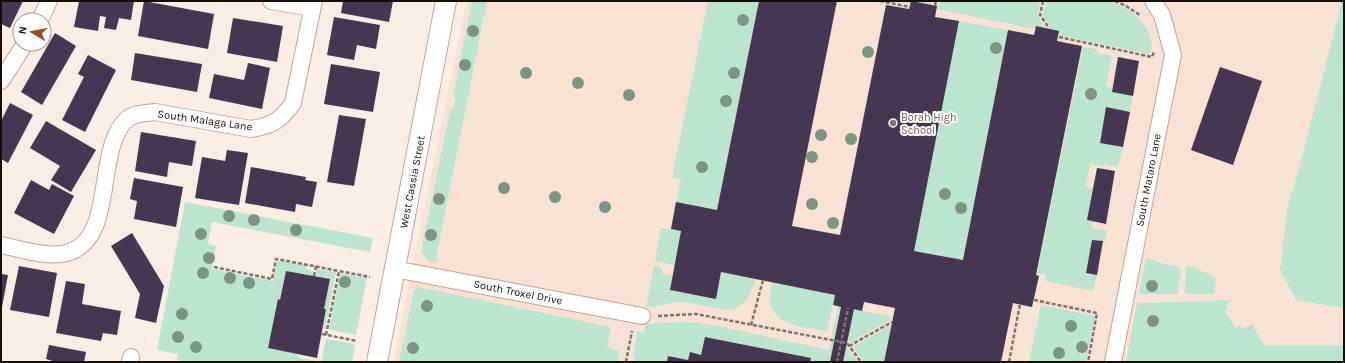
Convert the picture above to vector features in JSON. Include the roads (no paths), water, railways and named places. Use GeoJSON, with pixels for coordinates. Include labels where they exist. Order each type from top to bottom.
{"type":"FeatureCollection","features":[{"type":"Feature","properties":{"kind":"street"},"geometry":{"type":"LineString","coordinates":[[44,12],[49,1]]}},
{"type":"Feature","properties":{"kind":"street"},"geometry":{"type":"LineString","coordinates":[[271,1],[313,5]]}},
{"type":"Feature","properties":{"kind":"street","name":"West Cassia Street"},"geometry":{"type":"LineString","coordinates":[[376,362],[446,1]]}},
{"type":"Feature","properties":{"kind":"street","name":"South Mataro Lane"},"geometry":{"type":"LineString","coordinates":[[1113,362],[1173,55],[1162,15],[1153,1]]}},
{"type":"Feature","properties":{"kind":"street","name":"South Malaga Lane"},"geometry":{"type":"LineString","coordinates":[[1,245],[52,254],[68,253],[81,245],[92,234],[98,219],[112,145],[118,132],[127,120],[134,116],[141,113],[155,112],[251,129],[264,127],[276,122],[286,114],[293,103],[313,5]]}},
{"type":"Feature","properties":{"kind":"street"},"geometry":{"type":"LineString","coordinates":[[1,81],[20,52]]}},
{"type":"Feature","properties":{"kind":"street","name":"South Troxel Drive"},"geometry":{"type":"LineString","coordinates":[[394,269],[639,316]]}},
{"type":"Feature","properties":{"kind":"place","name":"Borah High School"},"geometry":{"type":"Point","coordinates":[893,123]}}]}
